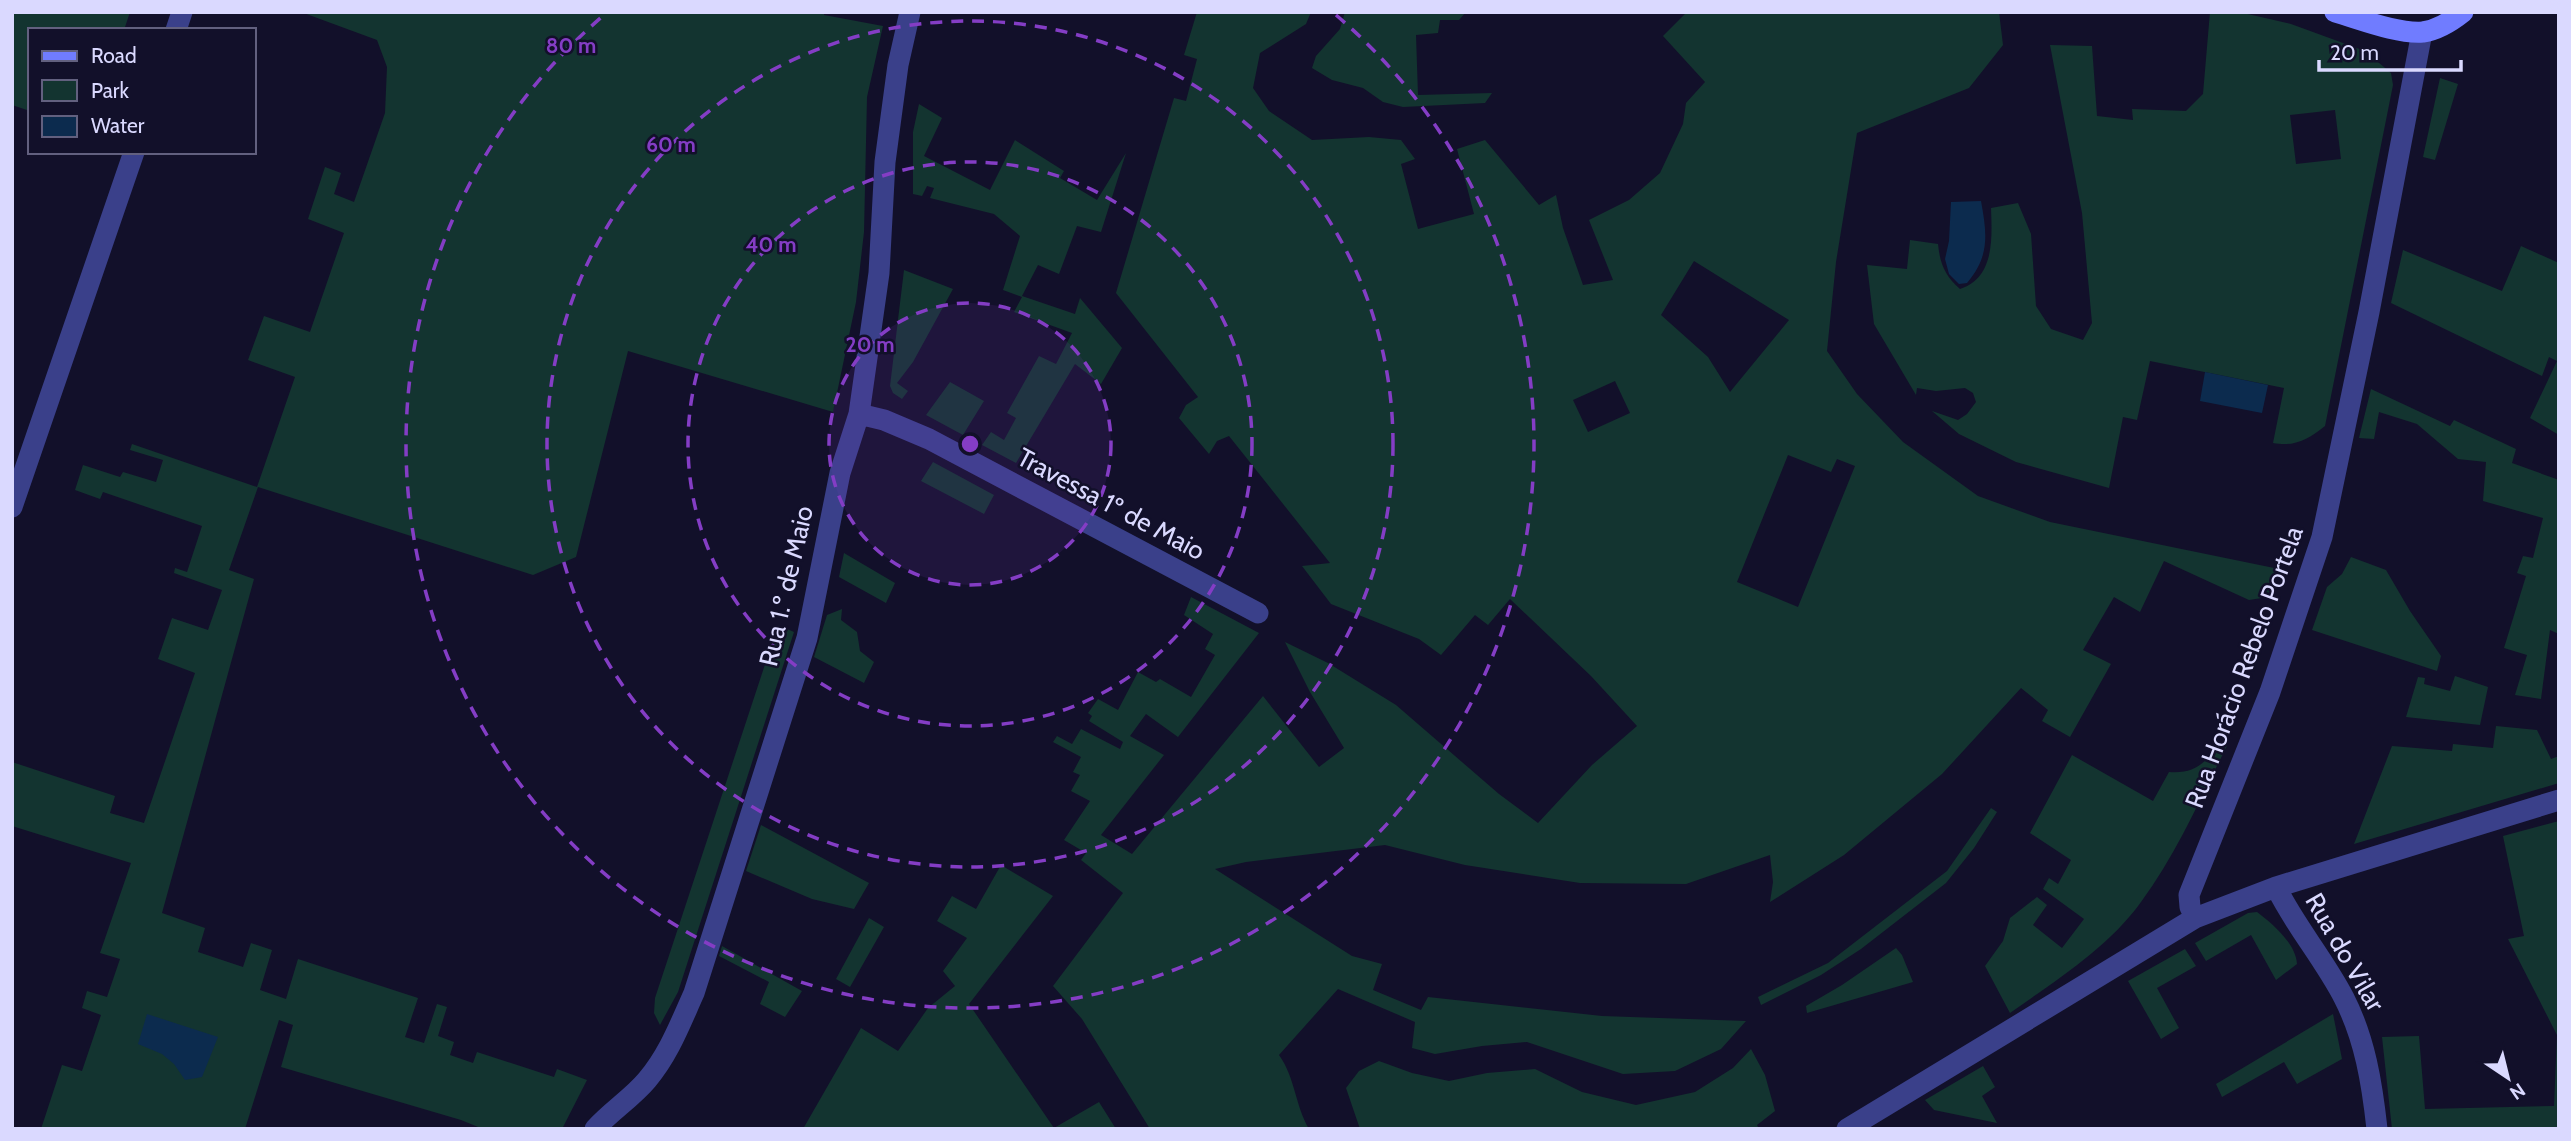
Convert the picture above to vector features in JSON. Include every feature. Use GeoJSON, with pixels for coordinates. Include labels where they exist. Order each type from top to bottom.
{"type":"FeatureCollection","features":[{"type":"Feature","properties":{"kind":"street","name":"Rua 1.º de Maio"},"geometry":{"type":"LineString","coordinates":[[595,1129],[608,1114],[646,1082],[669,1050],[694,993],[807,638],[840,473],[859,414],[878,273],[885,162],[898,65],[910,12]]}},
{"type":"Feature","properties":{"kind":"street"},"geometry":{"type":"LineString","coordinates":[[2335,12],[2389,27],[2422,32],[2436,28],[2463,12]]}},
{"type":"Feature","properties":{"kind":"street","name":"Rua Horácio Rebelo Portela"},"geometry":{"type":"LineString","coordinates":[[2195,918],[2189,895],[2270,692],[2322,537],[2384,235],[2422,32]]}},
{"type":"Feature","properties":{"kind":"street"},"geometry":{"type":"LineString","coordinates":[[12,507],[133,154]]}},
{"type":"Feature","properties":{"kind":"street","name":"Travessa 1º de Maio"},"geometry":{"type":"LineString","coordinates":[[859,414],[884,420],[929,439],[1258,613]]}},
{"type":"Feature","properties":{"kind":"street"},"geometry":{"type":"LineString","coordinates":[[1847,1129],[2195,918],[2276,887],[2559,800]]}},
{"type":"Feature","properties":{"kind":"street","name":"Rua do Vilar"},"geometry":{"type":"LineString","coordinates":[[2276,887],[2343,995],[2357,1026],[2367,1062],[2377,1129]]}},
{"type":"Feature","properties":{"kind":"green space"},"geometry":{"type":"Polygon","coordinates":[[[12,12],[130,12],[125,28],[28,28],[28,110],[12,105],[12,12]]]}},
{"type":"Feature","properties":{"kind":"green space"},"geometry":{"type":"Polygon","coordinates":[[[301,12],[824,12],[824,15],[883,26],[867,97],[864,232],[856,302],[833,412],[628,351],[576,557],[533,575],[258,487],[229,570],[254,579],[162,913],[205,928],[198,952],[243,967],[251,943],[272,950],[260,990],[286,999],[298,959],[418,998],[405,1037],[424,1043],[437,1004],[447,1007],[438,1036],[454,1042],[450,1055],[473,1063],[477,1052],[554,1077],[557,1069],[587,1080],[562,1129],[483,1129],[461,1120],[281,1067],[293,1025],[279,1020],[245,1129],[41,1129],[62,1065],[82,1071],[101,1015],[82,1008],[87,991],[107,997],[120,959],[100,953],[131,863],[12,826],[12,762],[115,796],[110,813],[144,823],[195,673],[158,659],[172,618],[208,630],[222,590],[174,573],[175,568],[187,572],[202,526],[103,492],[100,499],[75,490],[83,465],[120,477],[123,472],[156,482],[163,460],[130,450],[132,444],[257,487],[295,377],[248,360],[264,316],[310,332],[344,233],[308,219],[325,167],[341,173],[334,194],[354,202],[385,113],[387,67],[377,40],[301,12]]]}},
{"type":"Feature","properties":{"kind":"green space"},"geometry":{"type":"Polygon","coordinates":[[[1197,12],[1311,12],[1306,24],[1260,53],[1253,88],[1269,111],[1312,140],[1369,137],[1401,140],[1415,159],[1401,164],[1418,229],[1474,214],[1457,149],[1485,140],[1539,205],[1556,195],[1563,228],[1583,285],[1613,280],[1589,220],[1629,200],[1660,173],[1683,124],[1686,103],[1705,82],[1663,36],[1687,12],[1999,12],[2003,45],[1969,88],[1857,133],[1836,262],[1827,351],[1857,394],[1903,442],[1978,496],[2050,522],[2279,569],[2268,597],[2249,600],[2164,561],[2140,612],[2114,597],[2083,650],[2111,664],[2070,737],[2042,721],[2048,710],[2021,688],[1942,774],[1844,855],[1770,902],[1773,882],[1770,855],[1686,884],[1580,883],[1465,865],[1385,845],[1246,862],[1215,869],[1352,956],[1382,964],[1373,990],[1421,1010],[1428,997],[1602,1016],[1746,1021],[1721,1049],[1675,1071],[1623,1074],[1527,1042],[1435,1054],[1412,1048],[1415,1022],[1338,989],[1279,1055],[1309,1129],[1150,1129],[1082,1019],[1053,986],[1123,893],[1081,860],[1086,853],[1064,840],[1090,801],[1071,791],[1080,775],[1073,772],[1081,757],[1053,742],[1057,736],[1072,744],[1081,729],[1120,749],[1123,742],[1089,721],[1092,716],[1088,713],[1098,699],[1118,710],[1138,672],[1156,682],[1160,679],[1191,697],[1215,655],[1205,649],[1213,634],[1184,615],[1191,597],[1259,633],[1178,737],[1146,714],[1130,736],[1164,755],[1101,835],[1132,854],[1263,696],[1319,767],[1344,748],[1310,692],[1285,642],[1328,663],[1396,705],[1499,794],[1538,823],[1592,765],[1637,726],[1591,676],[1510,599],[1488,625],[1475,615],[1441,655],[1419,639],[1331,604],[1302,566],[1330,563],[1229,436],[1217,441],[1209,454],[1179,418],[1186,405],[1198,397],[1116,293],[1174,98],[1186,101],[1197,59],[1184,55],[1197,12]],[[1694,261],[1661,315],[1708,357],[1730,392],[1789,320],[1694,261]],[[1615,381],[1573,400],[1588,432],[1630,413],[1615,381]],[[1788,455],[1737,582],[1798,607],[1855,466],[1837,459],[1831,472],[1788,455]]]}},
{"type":"Feature","properties":{"kind":"green space"},"geometry":{"type":"Polygon","coordinates":[[[1345,12],[1466,12],[1459,20],[1440,20],[1438,33],[1416,35],[1418,95],[1492,93],[1485,103],[1403,107],[1383,102],[1363,88],[1332,80],[1312,68],[1316,56],[1340,29],[1345,12]]]}},
{"type":"Feature","properties":{"kind":"green space"},"geometry":{"type":"Polygon","coordinates":[[[2210,12],[2239,12],[2291,24],[2365,51],[2391,73],[2393,85],[2325,426],[2300,441],[2288,444],[2273,443],[2284,388],[2150,361],[2137,420],[2123,417],[2109,488],[2016,462],[1959,434],[1932,411],[1958,420],[1967,414],[1976,402],[1973,393],[1965,388],[1936,391],[1917,388],[1916,395],[1874,324],[1867,265],[1907,269],[1910,240],[1938,244],[1944,269],[1960,289],[1980,276],[1985,266],[1991,243],[1991,208],[2018,203],[2031,234],[2036,306],[2051,329],[2083,340],[2092,323],[2082,213],[2050,45],[2092,46],[2097,116],[2133,120],[2132,109],[2186,111],[2203,94],[2210,12]],[[2335,110],[2290,115],[2296,164],[2341,159],[2335,110]]]}},
{"type":"Feature","properties":{"kind":"green space"},"geometry":{"type":"Polygon","coordinates":[[[2440,78],[2458,84],[2435,160],[2423,157],[2440,78]]]}},
{"type":"Feature","properties":{"kind":"green space"},"geometry":{"type":"Polygon","coordinates":[[[919,104],[942,118],[924,156],[990,190],[1015,140],[1064,171],[1060,178],[1097,200],[1126,153],[1101,232],[1077,226],[1059,274],[1038,265],[1022,296],[1075,314],[1080,298],[1122,348],[1101,384],[1075,364],[1016,463],[982,445],[991,432],[1004,440],[1016,418],[1007,413],[1039,356],[1056,364],[1072,333],[1014,312],[1022,297],[1003,290],[1020,236],[994,214],[930,198],[934,188],[927,186],[922,196],[913,194],[913,132],[919,104]]]}},
{"type":"Feature","properties":{"kind":"green space"},"geometry":{"type":"Polygon","coordinates":[[[2521,246],[2559,263],[2559,435],[2530,418],[2557,361],[2549,357],[2542,376],[2391,303],[2403,250],[2502,291],[2521,246]]]}},
{"type":"Feature","properties":{"kind":"green space"},"geometry":{"type":"Polygon","coordinates":[[[904,270],[953,289],[913,362],[897,383],[908,391],[902,399],[893,393],[890,386],[904,270]]]}},
{"type":"Feature","properties":{"kind":"green space"},"geometry":{"type":"Polygon","coordinates":[[[950,382],[984,401],[963,435],[926,415],[950,382]]]}},
{"type":"Feature","properties":{"kind":"green space"},"geometry":{"type":"Polygon","coordinates":[[[2371,389],[2450,426],[2454,420],[2516,449],[2512,463],[2559,480],[2559,634],[2550,630],[2541,699],[2515,695],[2527,655],[2504,648],[2526,576],[2517,573],[2523,556],[2533,558],[2543,518],[2483,501],[2486,462],[2458,459],[2417,424],[2379,412],[2374,439],[2359,438],[2371,389]]]}},
{"type":"Feature","properties":{"kind":"green space"},"geometry":{"type":"Polygon","coordinates":[[[933,462],[994,495],[984,514],[921,481],[933,462]]]}},
{"type":"Feature","properties":{"kind":"green space"},"geometry":{"type":"Polygon","coordinates":[[[844,553],[895,583],[886,603],[839,577],[844,553]]]}},
{"type":"Feature","properties":{"kind":"green space"},"geometry":{"type":"Polygon","coordinates":[[[2351,557],[2386,570],[2441,656],[2437,671],[2312,630],[2327,587],[2342,574],[2351,557]]]}},
{"type":"Feature","properties":{"kind":"green space"},"geometry":{"type":"Polygon","coordinates":[[[842,609],[841,620],[857,632],[860,651],[874,662],[864,683],[814,657],[827,615],[842,609]]]}},
{"type":"Feature","properties":{"kind":"green space"},"geometry":{"type":"Polygon","coordinates":[[[778,625],[794,632],[678,992],[660,1025],[654,1013],[655,998],[778,625]]]}},
{"type":"Feature","properties":{"kind":"green space"},"geometry":{"type":"Polygon","coordinates":[[[2455,676],[2488,687],[2480,725],[2406,717],[2418,677],[2425,678],[2424,684],[2450,691],[2455,676]]]}},
{"type":"Feature","properties":{"kind":"green space"},"geometry":{"type":"Polygon","coordinates":[[[2496,726],[2537,730],[2551,759],[2559,756],[2559,783],[2354,844],[2392,746],[2452,751],[2453,744],[2493,748],[2496,726]]]}},
{"type":"Feature","properties":{"kind":"green space"},"geometry":{"type":"Polygon","coordinates":[[[2221,744],[2227,746],[2176,846],[2154,884],[2128,919],[2097,949],[2010,1013],[1985,966],[2003,941],[2010,918],[2037,897],[2047,905],[2033,925],[2062,948],[2084,919],[2043,889],[2049,878],[2058,884],[2071,860],[2030,833],[2072,755],[2153,801],[2169,772],[2187,771],[2199,766],[2221,744]]]}},
{"type":"Feature","properties":{"kind":"green space"},"geometry":{"type":"Polygon","coordinates":[[[1991,808],[1997,812],[1974,848],[1946,883],[1861,949],[1821,975],[1761,1005],[1758,997],[1828,963],[1947,871],[1991,808]]]}},
{"type":"Feature","properties":{"kind":"green space"},"geometry":{"type":"Polygon","coordinates":[[[2559,821],[2559,1129],[2392,1129],[2382,1037],[2419,1036],[2425,1109],[2554,1106],[2557,1035],[2508,939],[2524,936],[2503,836],[2559,821]]]}},
{"type":"Feature","properties":{"kind":"green space"},"geometry":{"type":"Polygon","coordinates":[[[761,825],[869,883],[854,909],[812,899],[746,871],[761,825]]]}},
{"type":"Feature","properties":{"kind":"green space"},"geometry":{"type":"Polygon","coordinates":[[[1001,865],[1053,896],[969,1004],[1054,1128],[1099,1102],[1116,1129],[803,1129],[861,1028],[898,1051],[928,1008],[955,986],[943,971],[967,938],[937,921],[952,896],[976,909],[1001,865]]]}},
{"type":"Feature","properties":{"kind":"green space"},"geometry":{"type":"Polygon","coordinates":[[[2257,912],[2288,942],[2297,964],[2276,980],[2251,935],[2206,961],[2195,943],[2248,913],[2257,912]]]}},
{"type":"Feature","properties":{"kind":"green space"},"geometry":{"type":"Polygon","coordinates":[[[869,918],[884,927],[850,987],[836,979],[869,918]]]}},
{"type":"Feature","properties":{"kind":"green space"},"geometry":{"type":"Polygon","coordinates":[[[722,946],[802,991],[785,1017],[760,1004],[769,982],[719,956],[722,946]]]}},
{"type":"Feature","properties":{"kind":"green space"},"geometry":{"type":"Polygon","coordinates":[[[1896,948],[1902,955],[1913,982],[1807,1013],[1806,1006],[1896,948]]]}},
{"type":"Feature","properties":{"kind":"green space"},"geometry":{"type":"Polygon","coordinates":[[[2185,949],[2196,966],[2157,988],[2179,1028],[2161,1039],[2128,981],[2185,949]]]}},
{"type":"Feature","properties":{"kind":"green space"},"geometry":{"type":"Polygon","coordinates":[[[2333,1014],[2342,1059],[2297,1084],[2284,1062],[2222,1097],[2216,1084],[2333,1014]]]}},
{"type":"Feature","properties":{"kind":"green space"},"geometry":{"type":"Polygon","coordinates":[[[1751,1049],[1765,1075],[1775,1111],[1757,1125],[1759,1129],[1360,1129],[1346,1088],[1359,1071],[1379,1061],[1412,1073],[1449,1081],[1487,1073],[1535,1069],[1582,1092],[1636,1105],[1695,1092],[1733,1068],[1751,1049]]]}},
{"type":"Feature","properties":{"kind":"green space"},"geometry":{"type":"Polygon","coordinates":[[[1983,1066],[1995,1087],[1982,1096],[1997,1123],[1934,1110],[1925,1100],[1983,1066]]]}},
{"type":"Feature","properties":{"kind":"water"},"geometry":{"type":"Polygon","coordinates":[[[1981,201],[1985,224],[1983,254],[1967,283],[1959,284],[1949,274],[1945,259],[1951,202],[1981,201]]]}},
{"type":"Feature","properties":{"kind":"water"},"geometry":{"type":"Polygon","coordinates":[[[2205,372],[2268,385],[2262,413],[2200,401],[2205,372]]]}},
{"type":"Feature","properties":{"kind":"water"},"geometry":{"type":"Polygon","coordinates":[[[147,1014],[218,1037],[202,1077],[185,1080],[174,1064],[162,1054],[138,1044],[147,1014]]]}}]}
